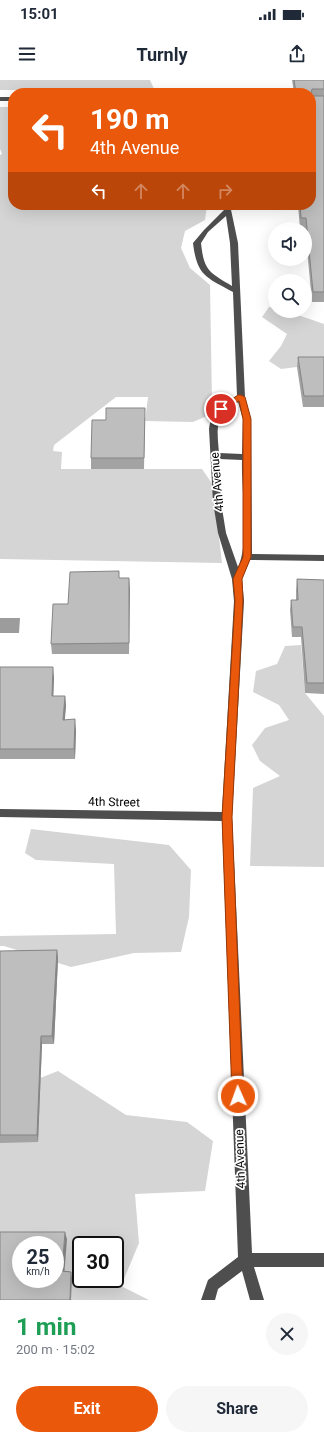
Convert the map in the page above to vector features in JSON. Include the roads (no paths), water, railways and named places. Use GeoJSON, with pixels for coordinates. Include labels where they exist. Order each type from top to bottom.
{"type":"FeatureCollection","features":[{"type":"Feature","properties":{"kind":"street","name":"4th Avenue"},"geometry":{"type":"LineString","coordinates":[[225,210],[197,243],[199,261],[208,275],[236,292]]}},
{"type":"Feature","properties":{"kind":"street","name":"4th Avenue"},"geometry":{"type":"LineString","coordinates":[[228,210],[234,243],[241,397],[247,419],[247,557],[238,579]]}},
{"type":"Feature","properties":{"kind":"street","name":"4th Avenue"},"geometry":{"type":"LineString","coordinates":[[241,397],[221,409],[213,422],[217,502],[222,533],[238,579],[239,601],[227,817],[245,1260],[256,1300]]}},
{"type":"Feature","properties":{"kind":"street"},"geometry":{"type":"LineString","coordinates":[[214,456],[246,457]]}},
{"type":"Feature","properties":{"kind":"street"},"geometry":{"type":"LineString","coordinates":[[247,557],[324,558]]}},
{"type":"Feature","properties":{"kind":"street","name":"4th Street"},"geometry":{"type":"LineString","coordinates":[[0,813],[227,817]]}},
{"type":"Feature","properties":{"kind":"street"},"geometry":{"type":"LineString","coordinates":[[208,1300],[213,1285],[245,1260],[324,1260]]}}]}
